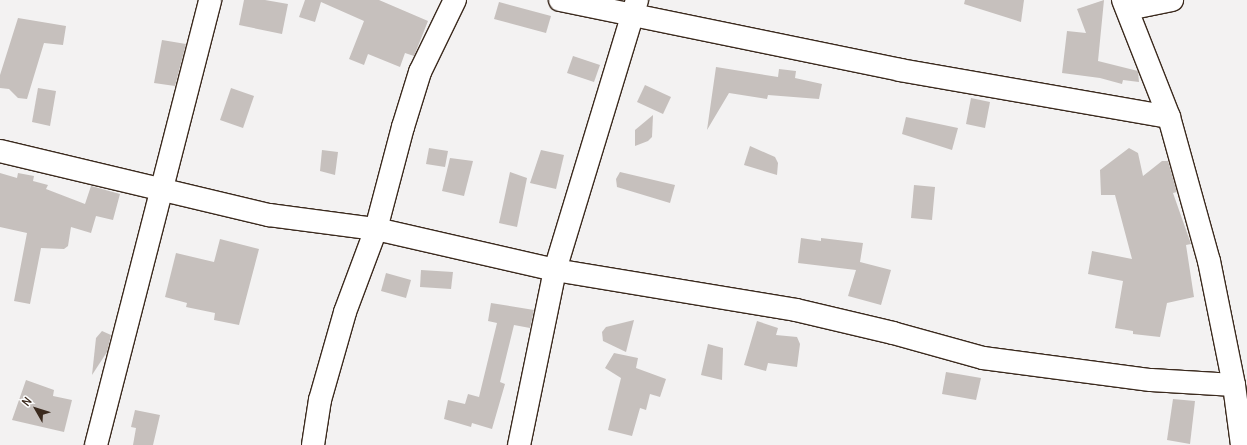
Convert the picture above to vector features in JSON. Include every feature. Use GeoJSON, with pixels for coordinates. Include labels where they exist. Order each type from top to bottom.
{"type":"FeatureCollection","features":[{"type":"Feature","properties":{"kind":"street"},"geometry":{"type":"LineString","coordinates":[[96,445],[210,0]]}},
{"type":"Feature","properties":{"kind":"street"},"geometry":{"type":"LineString","coordinates":[[313,445],[320,400],[345,312],[376,229],[420,72],[455,0]]}},
{"type":"Feature","properties":{"kind":"street"},"geometry":{"type":"LineString","coordinates":[[560,0],[635,8],[900,70],[1169,117]]}},
{"type":"Feature","properties":{"kind":"street"},"geometry":{"type":"LineString","coordinates":[[1172,0],[1125,5],[1169,117],[1209,261],[1234,385],[1242,445]]}},
{"type":"Feature","properties":{"kind":"street"},"geometry":{"type":"LineString","coordinates":[[519,445],[555,270],[635,8]]}},
{"type":"Feature","properties":{"kind":"street"},"geometry":{"type":"LineString","coordinates":[[0,151],[269,215],[327,225],[376,229],[555,270],[796,310],[893,333],[983,358],[1151,380],[1234,385]]}},
{"type":"Feature","properties":{"kind":"building"},"geometry":{"type":"Polygon","coordinates":[[[244,0],[265,0],[288,4],[282,34],[239,25],[244,0]]]}},
{"type":"Feature","properties":{"kind":"building"},"geometry":{"type":"Polygon","coordinates":[[[305,0],[379,0],[428,21],[414,56],[405,53],[400,67],[368,54],[364,65],[349,59],[364,21],[321,2],[315,22],[299,17],[305,0]]]}},
{"type":"Feature","properties":{"kind":"building"},"geometry":{"type":"Polygon","coordinates":[[[965,0],[1024,0],[1021,22],[964,4],[965,0]]]}},
{"type":"Feature","properties":{"kind":"building"},"geometry":{"type":"Polygon","coordinates":[[[1104,0],[1098,61],[1138,71],[1139,82],[1123,80],[1122,84],[1100,78],[1062,73],[1067,31],[1086,33],[1077,9],[1104,0]]]}},
{"type":"Feature","properties":{"kind":"building"},"geometry":{"type":"Polygon","coordinates":[[[499,2],[551,16],[546,33],[494,19],[499,2]]]}},
{"type":"Feature","properties":{"kind":"building"},"geometry":{"type":"Polygon","coordinates":[[[18,18],[66,26],[63,45],[44,43],[27,99],[18,98],[9,89],[0,88],[0,75],[18,18]]]}},
{"type":"Feature","properties":{"kind":"building"},"geometry":{"type":"Polygon","coordinates":[[[162,40],[186,44],[175,86],[154,83],[162,40]]]}},
{"type":"Feature","properties":{"kind":"building"},"geometry":{"type":"Polygon","coordinates":[[[573,56],[600,65],[594,82],[567,73],[573,56]]]}},
{"type":"Feature","properties":{"kind":"building"},"geometry":{"type":"Polygon","coordinates":[[[716,67],[778,77],[779,69],[796,71],[795,78],[822,84],[819,99],[768,95],[767,99],[729,93],[707,130],[716,67]]]}},
{"type":"Feature","properties":{"kind":"building"},"geometry":{"type":"Polygon","coordinates":[[[645,85],[671,97],[663,114],[637,102],[645,85]]]}},
{"type":"Feature","properties":{"kind":"building"},"geometry":{"type":"Polygon","coordinates":[[[38,88],[56,91],[50,126],[32,122],[38,88]]]}},
{"type":"Feature","properties":{"kind":"building"},"geometry":{"type":"Polygon","coordinates":[[[231,88],[254,96],[243,128],[220,120],[231,88]]]}},
{"type":"Feature","properties":{"kind":"building"},"geometry":{"type":"Polygon","coordinates":[[[971,98],[990,102],[985,128],[966,124],[971,98]]]}},
{"type":"Feature","properties":{"kind":"building"},"geometry":{"type":"Polygon","coordinates":[[[653,115],[652,137],[648,141],[635,146],[635,130],[653,115]]]}},
{"type":"Feature","properties":{"kind":"building"},"geometry":{"type":"Polygon","coordinates":[[[906,117],[958,128],[952,150],[902,134],[906,117]]]}},
{"type":"Feature","properties":{"kind":"building"},"geometry":{"type":"Polygon","coordinates":[[[750,146],[775,157],[778,163],[777,175],[744,165],[750,146]]]}},
{"type":"Feature","properties":{"kind":"building"},"geometry":{"type":"Polygon","coordinates":[[[429,148],[448,151],[445,167],[426,164],[429,148]]]}},
{"type":"Feature","properties":{"kind":"building"},"geometry":{"type":"Polygon","coordinates":[[[1129,148],[1138,153],[1143,176],[1162,161],[1168,161],[1177,192],[1173,193],[1191,244],[1186,245],[1194,297],[1167,303],[1160,337],[1133,334],[1133,331],[1115,328],[1123,281],[1088,274],[1092,251],[1132,259],[1115,195],[1101,195],[1100,170],[1129,148]]]}},
{"type":"Feature","properties":{"kind":"building"},"geometry":{"type":"Polygon","coordinates":[[[322,150],[338,152],[335,175],[320,171],[322,150]]]}},
{"type":"Feature","properties":{"kind":"building"},"geometry":{"type":"Polygon","coordinates":[[[541,150],[564,155],[556,189],[530,183],[541,150]]]}},
{"type":"Feature","properties":{"kind":"building"},"geometry":{"type":"Polygon","coordinates":[[[450,158],[473,161],[464,196],[442,191],[450,158]]]}},
{"type":"Feature","properties":{"kind":"building"},"geometry":{"type":"Polygon","coordinates":[[[510,172],[527,178],[517,227],[499,223],[510,172]]]}},
{"type":"Feature","properties":{"kind":"building"},"geometry":{"type":"Polygon","coordinates":[[[620,172],[675,185],[670,203],[617,187],[616,179],[620,172]]]}},
{"type":"Feature","properties":{"kind":"building"},"geometry":{"type":"Polygon","coordinates":[[[0,173],[17,178],[18,173],[34,176],[33,181],[48,185],[46,189],[85,204],[91,186],[120,194],[113,220],[96,216],[91,233],[71,227],[68,246],[64,249],[41,248],[30,304],[14,301],[27,233],[0,227],[0,173]]]}},
{"type":"Feature","properties":{"kind":"building"},"geometry":{"type":"Polygon","coordinates":[[[914,185],[935,187],[932,220],[911,218],[914,185]]]}},
{"type":"Feature","properties":{"kind":"building"},"geometry":{"type":"Polygon","coordinates":[[[801,238],[821,241],[821,238],[863,243],[860,262],[891,270],[881,305],[848,296],[856,270],[798,263],[801,238]]]}},
{"type":"Feature","properties":{"kind":"building"},"geometry":{"type":"Polygon","coordinates":[[[220,239],[259,249],[239,325],[214,320],[215,313],[186,307],[187,303],[165,297],[176,253],[214,262],[220,239]]]}},
{"type":"Feature","properties":{"kind":"building"},"geometry":{"type":"Polygon","coordinates":[[[421,270],[453,272],[451,289],[420,287],[421,270]]]}},
{"type":"Feature","properties":{"kind":"building"},"geometry":{"type":"Polygon","coordinates":[[[386,273],[411,280],[406,298],[381,291],[386,273]]]}},
{"type":"Feature","properties":{"kind":"building"},"geometry":{"type":"Polygon","coordinates":[[[491,303],[534,310],[530,328],[514,325],[500,382],[505,384],[492,429],[472,423],[471,427],[444,419],[448,400],[465,404],[468,394],[479,397],[497,323],[488,321],[491,303]]]}},
{"type":"Feature","properties":{"kind":"building"},"geometry":{"type":"Polygon","coordinates":[[[634,320],[626,352],[603,341],[602,332],[606,327],[634,320]]]}},
{"type":"Feature","properties":{"kind":"building"},"geometry":{"type":"Polygon","coordinates":[[[757,321],[778,328],[776,335],[797,337],[800,344],[797,367],[768,363],[766,371],[744,365],[757,321]]]}},
{"type":"Feature","properties":{"kind":"building"},"geometry":{"type":"Polygon","coordinates":[[[102,331],[111,335],[107,352],[92,375],[96,338],[102,331]]]}},
{"type":"Feature","properties":{"kind":"building"},"geometry":{"type":"Polygon","coordinates":[[[708,344],[723,348],[722,380],[701,375],[708,344]]]}},
{"type":"Feature","properties":{"kind":"building"},"geometry":{"type":"Polygon","coordinates":[[[614,353],[638,358],[636,368],[666,379],[660,397],[650,394],[646,410],[640,408],[632,436],[608,430],[621,378],[605,368],[614,353]]]}},
{"type":"Feature","properties":{"kind":"building"},"geometry":{"type":"Polygon","coordinates":[[[946,372],[981,378],[976,400],[942,394],[946,372]]]}},
{"type":"Feature","properties":{"kind":"building"},"geometry":{"type":"Polygon","coordinates":[[[26,380],[54,390],[53,396],[72,400],[64,432],[12,420],[26,380]]]}},
{"type":"Feature","properties":{"kind":"building"},"geometry":{"type":"Polygon","coordinates":[[[1173,399],[1195,401],[1190,444],[1167,440],[1173,399]]]}},
{"type":"Feature","properties":{"kind":"building"},"geometry":{"type":"Polygon","coordinates":[[[135,410],[160,415],[153,445],[133,445],[136,428],[131,427],[135,410]]]}}]}
